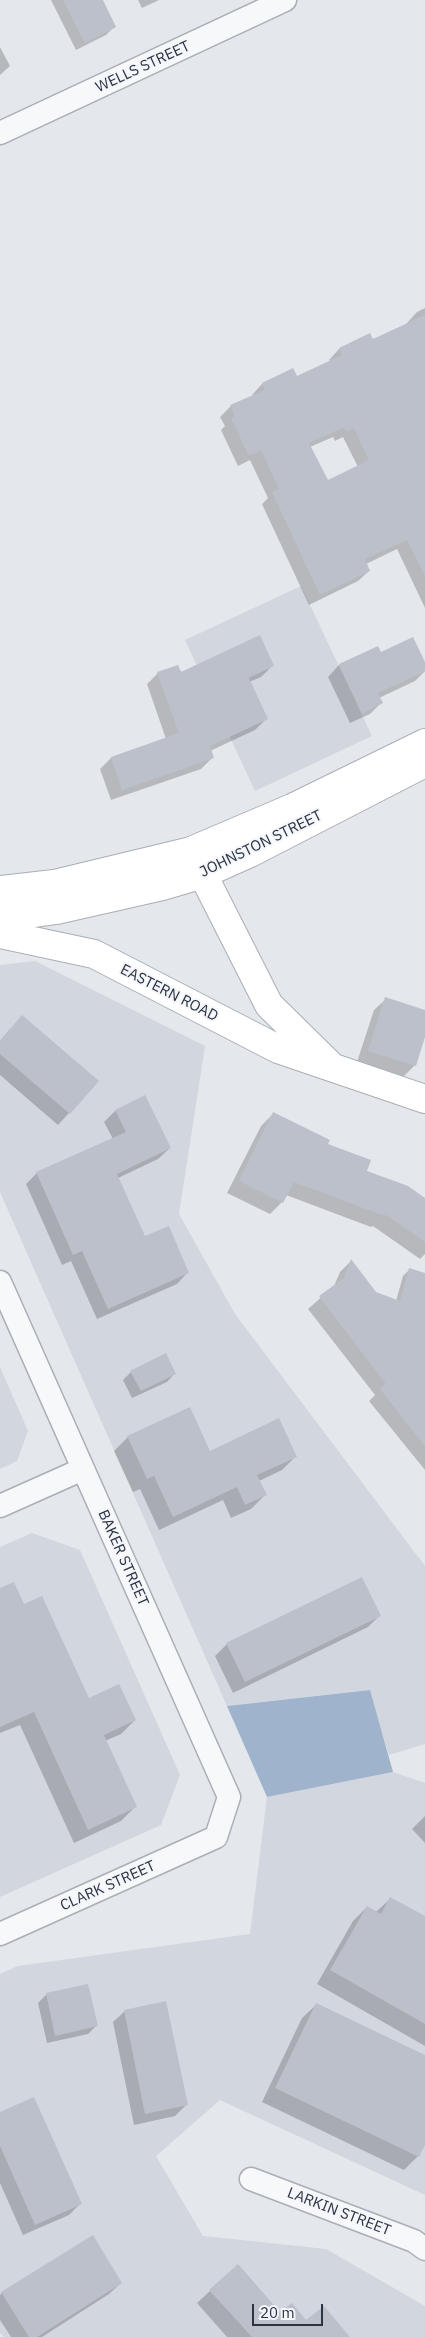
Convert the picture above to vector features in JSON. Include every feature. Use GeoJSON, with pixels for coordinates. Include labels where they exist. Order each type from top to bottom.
{"type":"FeatureCollection","features":[{"type":"Feature","properties":{"kind":"main road","name":"JOHNSTON STREET"},"geometry":{"type":"LineString","coordinates":[[0,918],[56,910],[162,886],[197,862],[292,808],[425,743]]}},
{"type":"Feature","properties":{"kind":"main road","name":"JOHNSTON STREET"},"geometry":{"type":"LineString","coordinates":[[0,890],[54,884],[250,853],[425,763]]}},
{"type":"Feature","properties":{"kind":"main road","name":"EASTERN ROAD"},"geometry":{"type":"LineString","coordinates":[[197,862],[269,1005],[334,1069]]}},
{"type":"Feature","properties":{"kind":"main road","name":"EASTERN ROAD"},"geometry":{"type":"LineString","coordinates":[[0,934],[94,954],[278,1049],[425,1099]]}},
{"type":"Feature","properties":{"kind":"street","name":"WELLS STREET"},"geometry":{"type":"LineString","coordinates":[[0,133],[285,0]]}},
{"type":"Feature","properties":{"kind":"street","name":"BAKER STREET"},"geometry":{"type":"LineString","coordinates":[[0,1282],[229,1797],[216,1837]]}},
{"type":"Feature","properties":{"kind":"street"},"geometry":{"type":"LineString","coordinates":[[0,1506],[83,1469]]}},
{"type":"Feature","properties":{"kind":"street","name":"CLARK STREET"},"geometry":{"type":"LineString","coordinates":[[0,1934],[216,1837]]}},
{"type":"Feature","properties":{"kind":"street","name":"LARKIN STREET"},"geometry":{"type":"LineString","coordinates":[[251,2179],[414,2241],[425,2249]]}},
{"type":"Feature","properties":{"kind":"shaded area"},"geometry":{"type":"Polygon","coordinates":[[[301,586],[372,736],[255,791],[185,640],[301,586]]]}},
{"type":"Feature","properties":{"kind":"shaded area"},"geometry":{"type":"Polygon","coordinates":[[[35,961],[205,1046],[179,1214],[235,1314],[425,1566],[425,1744],[389,1755],[369,1690],[227,1706],[0,1192],[0,965],[35,961]]]}},
{"type":"Feature","properties":{"kind":"shaded area"},"geometry":{"type":"Polygon","coordinates":[[[0,1367],[28,1431],[17,1461],[0,1469],[0,1367]]]}},
{"type":"Feature","properties":{"kind":"shaded area"},"geometry":{"type":"Polygon","coordinates":[[[32,1533],[80,1550],[180,1775],[161,1825],[0,1897],[0,1547],[32,1533]]]}},
{"type":"Feature","properties":{"kind":"shaded area"},"geometry":{"type":"Polygon","coordinates":[[[393,1772],[425,1783],[425,2195],[220,2100],[156,2156],[203,2236],[326,2249],[425,2306],[425,2337],[4,2337],[0,2333],[0,1974],[18,1966],[250,1934],[267,1797],[393,1772]]]}},
{"type":"Feature","properties":{"kind":"water"},"geometry":{"type":"Polygon","coordinates":[[[370,1690],[393,1772],[267,1797],[227,1706],[370,1690]]]}},
{"type":"Feature","properties":{"kind":"building"},"geometry":{"type":"Polygon","coordinates":[[[63,0],[103,0],[116,27],[85,43],[63,0]]]}},
{"type":"Feature","properties":{"kind":"building"},"geometry":{"type":"Polygon","coordinates":[[[425,315],[425,576],[407,540],[365,559],[370,571],[320,595],[272,492],[279,489],[261,450],[249,456],[231,418],[235,416],[230,405],[265,390],[262,383],[293,368],[297,376],[342,355],[339,348],[370,333],[373,339],[425,315]],[[344,427],[309,443],[328,480],[369,460],[354,428],[346,432],[344,427]]]}},
{"type":"Feature","properties":{"kind":"building"},"geometry":{"type":"Polygon","coordinates":[[[260,635],[274,666],[249,678],[268,719],[210,746],[214,758],[122,790],[111,757],[179,733],[157,672],[178,665],[181,672],[260,635]]]}},
{"type":"Feature","properties":{"kind":"building"},"geometry":{"type":"Polygon","coordinates":[[[413,637],[425,662],[425,671],[378,693],[383,703],[362,713],[339,664],[378,646],[381,652],[413,637]]]}},
{"type":"Feature","properties":{"kind":"building"},"geometry":{"type":"Polygon","coordinates":[[[385,997],[425,1010],[425,1037],[416,1066],[368,1051],[385,997]]]}},
{"type":"Feature","properties":{"kind":"building"},"geometry":{"type":"Polygon","coordinates":[[[22,1015],[99,1081],[70,1114],[0,1054],[0,1041],[22,1015]]]}},
{"type":"Feature","properties":{"kind":"building"},"geometry":{"type":"Polygon","coordinates":[[[145,1095],[171,1148],[117,1174],[145,1236],[169,1226],[189,1273],[108,1309],[82,1251],[73,1255],[36,1172],[126,1132],[115,1110],[145,1095]]]}},
{"type":"Feature","properties":{"kind":"building"},"geometry":{"type":"Polygon","coordinates":[[[273,1112],[330,1140],[328,1144],[371,1160],[367,1171],[408,1186],[425,1198],[425,1242],[385,1214],[385,1216],[294,1182],[283,1203],[239,1181],[273,1112]]]}},
{"type":"Feature","properties":{"kind":"building"},"geometry":{"type":"Polygon","coordinates":[[[351,1259],[376,1292],[400,1301],[409,1268],[425,1273],[425,1446],[380,1389],[386,1384],[319,1296],[344,1278],[351,1259]]]}},
{"type":"Feature","properties":{"kind":"building"},"geometry":{"type":"Polygon","coordinates":[[[166,1353],[176,1374],[141,1391],[130,1371],[166,1353]]]}},
{"type":"Feature","properties":{"kind":"building"},"geometry":{"type":"Polygon","coordinates":[[[190,1407],[210,1451],[279,1418],[297,1457],[257,1475],[267,1495],[245,1505],[237,1487],[173,1517],[154,1476],[147,1479],[127,1436],[190,1407]]]}},
{"type":"Feature","properties":{"kind":"building"},"geometry":{"type":"Polygon","coordinates":[[[362,1577],[381,1616],[245,1682],[226,1643],[362,1577]]]}},
{"type":"Feature","properties":{"kind":"building"},"geometry":{"type":"Polygon","coordinates":[[[14,1582],[24,1604],[42,1596],[89,1698],[119,1684],[136,1720],[104,1735],[137,1807],[88,1830],[34,1712],[0,1727],[0,1588],[14,1582]]]}},
{"type":"Feature","properties":{"kind":"building"},"geometry":{"type":"Polygon","coordinates":[[[390,1897],[425,1916],[425,2024],[330,1970],[367,1906],[381,1914],[390,1897]]]}},
{"type":"Feature","properties":{"kind":"building"},"geometry":{"type":"Polygon","coordinates":[[[88,1984],[98,2026],[55,2036],[46,1993],[88,1984]]]}},
{"type":"Feature","properties":{"kind":"building"},"geometry":{"type":"Polygon","coordinates":[[[166,2001],[188,2105],[145,2114],[124,2010],[166,2001]]]}},
{"type":"Feature","properties":{"kind":"building"},"geometry":{"type":"Polygon","coordinates":[[[316,2003],[425,2055],[425,2145],[419,2157],[275,2088],[316,2003]]]}},
{"type":"Feature","properties":{"kind":"building"},"geometry":{"type":"Polygon","coordinates":[[[34,2097],[82,2204],[35,2225],[0,2146],[0,2112],[34,2097]]]}},
{"type":"Feature","properties":{"kind":"building"},"geometry":{"type":"Polygon","coordinates":[[[93,2235],[122,2283],[37,2337],[29,2337],[1,2292],[93,2235]]]}},
{"type":"Feature","properties":{"kind":"building"},"geometry":{"type":"Polygon","coordinates":[[[238,2264],[280,2312],[292,2303],[306,2320],[324,2306],[350,2337],[252,2337],[209,2290],[238,2264]]]}}]}
